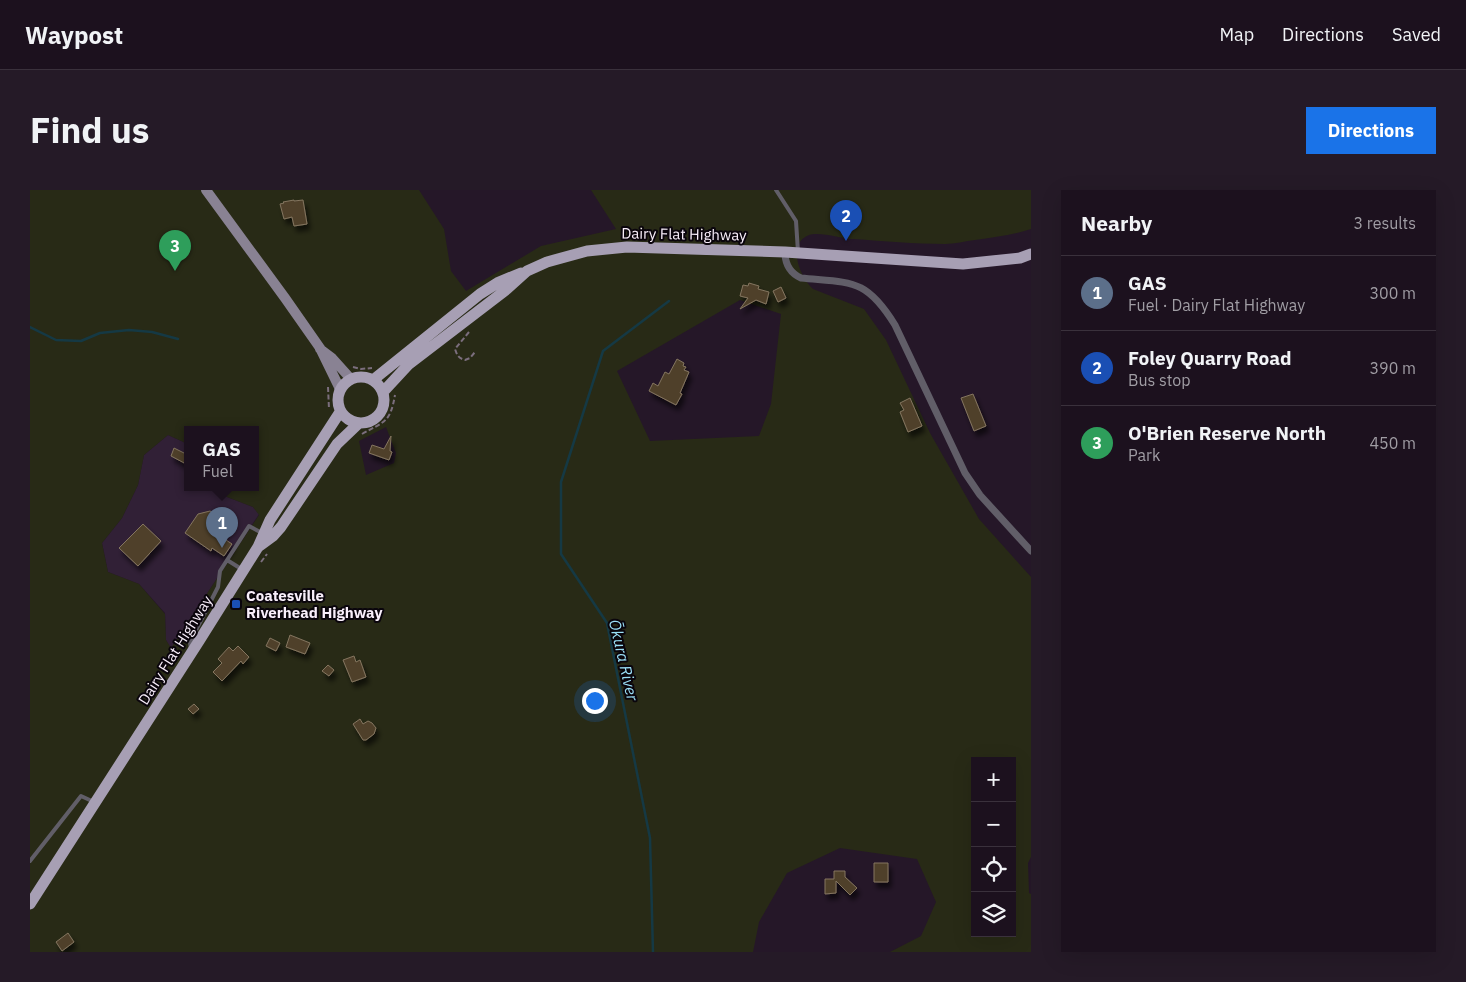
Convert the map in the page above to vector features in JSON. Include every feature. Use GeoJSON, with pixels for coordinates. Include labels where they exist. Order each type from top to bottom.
{"type":"FeatureCollection","features":[{"type":"Feature","properties":{"kind":"main road"},"geometry":{"type":"LineString","coordinates":[[206,190],[320,348],[340,389]]}},
{"type":"Feature","properties":{"kind":"main road","name":"Dairy Flat Highway"},"geometry":{"type":"LineString","coordinates":[[383,392],[408,366],[507,289],[526,271],[547,262],[587,251],[608,248],[785,252],[963,264],[1020,258],[1031,254]]}},
{"type":"Feature","properties":{"kind":"main road"},"geometry":{"type":"LineString","coordinates":[[373,374],[383,392],[384,399],[380,414],[374,419],[359,423],[352,422],[340,412],[338,404],[340,389],[344,383],[350,378],[373,374],[480,294],[499,282],[526,271]]}},
{"type":"Feature","properties":{"kind":"main road"},"geometry":{"type":"LineString","coordinates":[[320,348],[350,378]]}},
{"type":"Feature","properties":{"kind":"main road"},"geometry":{"type":"LineString","coordinates":[[258,547],[263,533],[340,412]]}},
{"type":"Feature","properties":{"kind":"main road","name":"Dairy Flat Highway"},"geometry":{"type":"LineString","coordinates":[[30,904],[258,547],[273,536],[281,527],[337,444],[359,423]]}},
{"type":"Feature","properties":{"kind":"street"},"geometry":{"type":"LineString","coordinates":[[785,252],[787,268],[795,275],[801,278],[851,283],[871,293],[884,307],[895,325],[965,473],[980,495],[1031,551]]}},
{"type":"Feature","properties":{"kind":"lane"},"geometry":{"type":"LineString","coordinates":[[776,190],[796,221],[798,253]]}},
{"type":"Feature","properties":{"kind":"lane"},"geometry":{"type":"LineString","coordinates":[[192,653],[190,643],[218,587],[220,571],[249,526],[263,533]]}},
{"type":"Feature","properties":{"kind":"lane"},"geometry":{"type":"LineString","coordinates":[[227,560],[243,570]]}},
{"type":"Feature","properties":{"kind":"lane"},"geometry":{"type":"LineString","coordinates":[[30,862],[81,796],[96,803]]}},
{"type":"Feature","properties":{"kind":"path"},"geometry":{"type":"LineString","coordinates":[[468,318],[473,325],[455,349],[456,355],[460,359],[465,360],[470,358],[475,352]]}},
{"type":"Feature","properties":{"kind":"path"},"geometry":{"type":"LineString","coordinates":[[351,366],[373,374]]}},
{"type":"Feature","properties":{"kind":"path"},"geometry":{"type":"LineString","coordinates":[[327,384],[328,414]]}},
{"type":"Feature","properties":{"kind":"path"},"geometry":{"type":"LineString","coordinates":[[361,436],[381,425],[388,418],[392,410],[396,389]]}},
{"type":"Feature","properties":{"kind":"path"},"geometry":{"type":"LineString","coordinates":[[260,564],[270,548]]}},
{"type":"Feature","properties":{"kind":"shaded area"},"geometry":{"type":"Polygon","coordinates":[[[168,435],[184,442],[184,491],[220,491],[222,495],[253,507],[259,514],[171,649],[166,640],[165,613],[139,584],[108,572],[102,543],[122,518],[138,485],[144,455],[168,435]]]}},
{"type":"Feature","properties":{"kind":"green space"},"geometry":{"type":"Polygon","coordinates":[[[30,190],[419,190],[444,229],[451,271],[466,291],[541,246],[616,229],[591,190],[1031,190],[1031,229],[1024,231],[945,244],[849,239],[814,234],[802,239],[797,253],[800,269],[813,289],[864,309],[886,340],[930,433],[979,519],[1031,577],[1031,857],[1028,863],[1029,893],[1031,894],[1031,952],[890,952],[921,936],[936,902],[917,859],[840,848],[787,873],[759,922],[753,952],[30,952],[30,190]],[[740,300],[617,371],[650,441],[759,436],[771,404],[781,314],[740,300]],[[184,426],[184,442],[168,435],[144,455],[138,485],[122,518],[102,543],[108,572],[139,584],[165,614],[166,640],[171,648],[259,515],[253,507],[222,495],[220,491],[259,491],[259,426],[184,426]],[[386,427],[359,441],[366,475],[394,463],[396,453],[386,427]]]}},
{"type":"Feature","properties":{"kind":"building"},"geometry":{"type":"Polygon","coordinates":[[[294,200],[303,200],[307,224],[294,226],[292,217],[284,219],[280,204],[294,200]]]}},
{"type":"Feature","properties":{"kind":"building"},"geometry":{"type":"Polygon","coordinates":[[[749,283],[759,286],[758,289],[769,292],[766,304],[756,300],[740,309],[748,298],[740,296],[743,285],[748,286],[749,283]]]}},
{"type":"Feature","properties":{"kind":"building"},"geometry":{"type":"Polygon","coordinates":[[[781,287],[786,298],[778,302],[773,291],[781,287]]]}},
{"type":"Feature","properties":{"kind":"building"},"geometry":{"type":"Polygon","coordinates":[[[677,359],[684,363],[683,366],[686,367],[684,370],[689,372],[680,393],[682,394],[676,405],[649,391],[653,383],[658,386],[665,372],[669,374],[677,359]]]}},
{"type":"Feature","properties":{"kind":"building"},"geometry":{"type":"Polygon","coordinates":[[[973,394],[986,426],[974,431],[961,398],[973,394]]]}},
{"type":"Feature","properties":{"kind":"building"},"geometry":{"type":"Polygon","coordinates":[[[910,398],[922,426],[908,432],[900,412],[904,410],[900,403],[910,398]]]}},
{"type":"Feature","properties":{"kind":"building"},"geometry":{"type":"Polygon","coordinates":[[[391,436],[390,451],[392,452],[389,460],[369,453],[372,445],[384,449],[391,436]]]}},
{"type":"Feature","properties":{"kind":"building"},"geometry":{"type":"Polygon","coordinates":[[[174,448],[184,453],[184,463],[171,456],[174,448]]]}},
{"type":"Feature","properties":{"kind":"building"},"geometry":{"type":"Polygon","coordinates":[[[210,511],[219,516],[220,514],[230,521],[220,536],[232,544],[224,556],[212,548],[211,551],[185,533],[198,514],[210,511]]]}},
{"type":"Feature","properties":{"kind":"building"},"geometry":{"type":"Polygon","coordinates":[[[143,524],[161,541],[138,566],[119,548],[143,524]]]}},
{"type":"Feature","properties":{"kind":"building"},"geometry":{"type":"Polygon","coordinates":[[[290,635],[310,643],[305,654],[286,647],[290,635]]]}},
{"type":"Feature","properties":{"kind":"building"},"geometry":{"type":"Polygon","coordinates":[[[270,638],[280,643],[276,651],[266,646],[270,638]]]}},
{"type":"Feature","properties":{"kind":"building"},"geometry":{"type":"Polygon","coordinates":[[[238,646],[249,657],[243,664],[241,661],[222,681],[213,672],[222,663],[218,659],[229,647],[233,651],[238,646]]]}},
{"type":"Feature","properties":{"kind":"building"},"geometry":{"type":"Polygon","coordinates":[[[354,656],[356,662],[360,660],[366,677],[352,682],[343,660],[354,656]]]}},
{"type":"Feature","properties":{"kind":"building"},"geometry":{"type":"Polygon","coordinates":[[[328,665],[334,670],[329,676],[322,671],[328,665]]]}},
{"type":"Feature","properties":{"kind":"building"},"geometry":{"type":"Polygon","coordinates":[[[194,704],[199,709],[193,714],[188,709],[194,704]]]}},
{"type":"Feature","properties":{"kind":"building"},"geometry":{"type":"Polygon","coordinates":[[[360,719],[363,724],[368,721],[376,728],[374,734],[366,740],[363,740],[353,724],[360,719]]]}},
{"type":"Feature","properties":{"kind":"building"},"geometry":{"type":"Polygon","coordinates":[[[874,863],[888,863],[888,882],[874,882],[874,863]]]}},
{"type":"Feature","properties":{"kind":"building"},"geometry":{"type":"Polygon","coordinates":[[[834,871],[845,871],[845,877],[857,888],[850,895],[836,881],[836,893],[825,894],[825,879],[834,879],[834,871]]]}},
{"type":"Feature","properties":{"kind":"building"},"geometry":{"type":"Polygon","coordinates":[[[68,933],[74,942],[62,951],[56,942],[68,933]]]}},
{"type":"Feature","properties":{"kind":"waterway","name":"Ōkura River"},"geometry":{"type":"LineString","coordinates":[[653,952],[650,838],[607,623],[561,554],[561,482],[603,351],[669,301]]}},
{"type":"Feature","properties":{"kind":"waterway"},"geometry":{"type":"LineString","coordinates":[[30,327],[56,340],[81,341],[100,333],[129,330],[152,332],[178,339]]}},
{"type":"Feature","properties":{"kind":"place","name":"Foley Quarry Road"},"geometry":{"type":"Point","coordinates":[846,241]}},
{"type":"Feature","properties":{"kind":"place","name":"O'Brien Reserve North"},"geometry":{"type":"Point","coordinates":[175,271]}},
{"type":"Feature","properties":{"kind":"place","name":"GAS"},"geometry":{"type":"Point","coordinates":[222,548]}},
{"type":"Feature","properties":{"kind":"place","name":"Coatesville Riverhead Highway"},"geometry":{"type":"Point","coordinates":[236,604]}}]}
